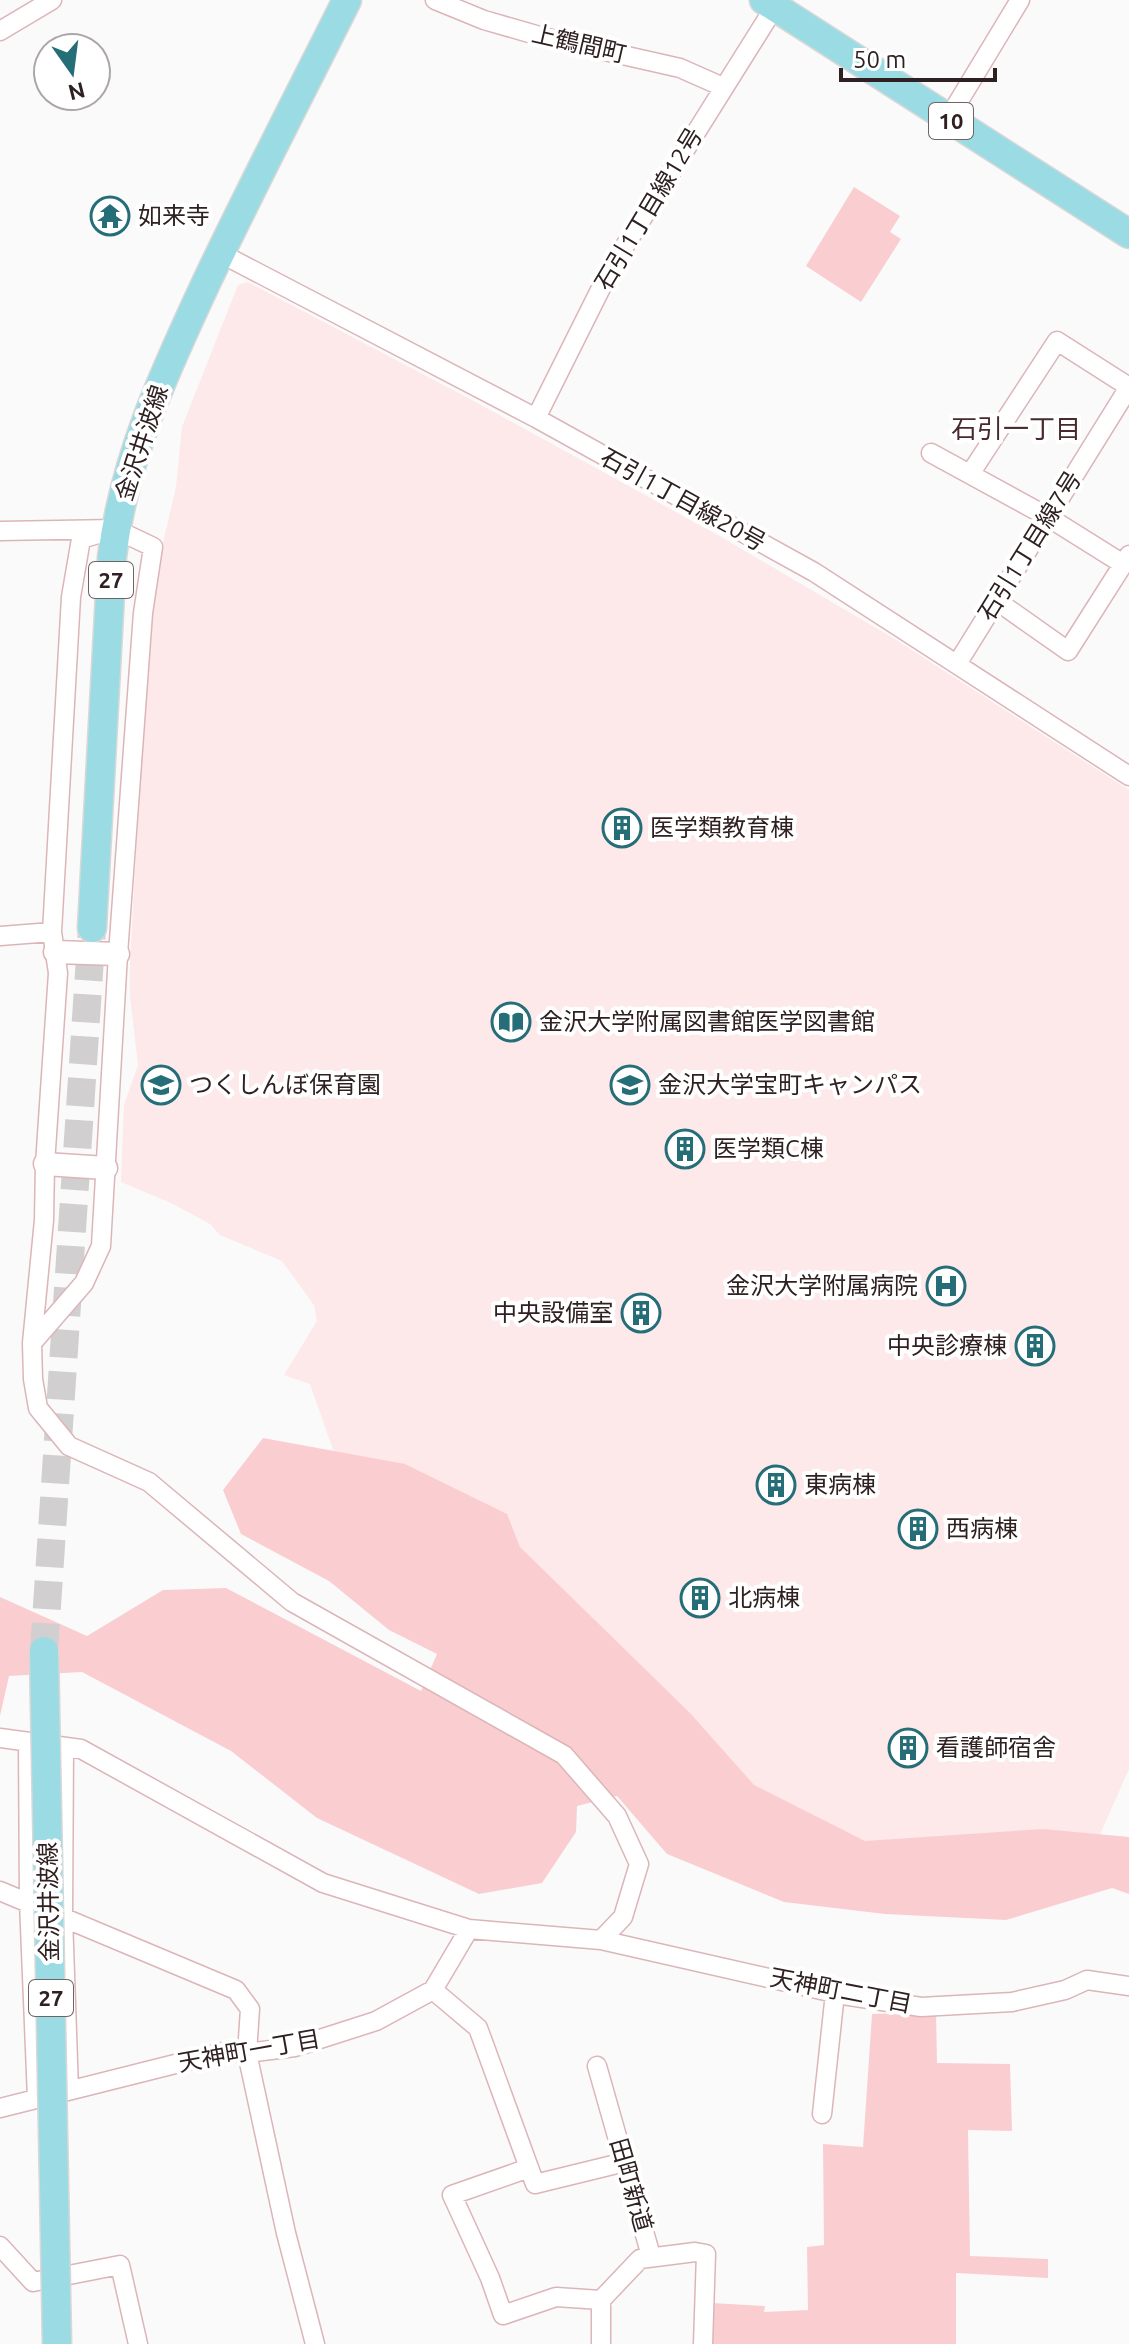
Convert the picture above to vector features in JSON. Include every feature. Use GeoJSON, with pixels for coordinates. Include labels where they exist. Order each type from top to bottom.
{"type":"FeatureCollection","features":[{"type":"Feature","properties":{"kind":"main road","name":"金沢井波線"},"geometry":{"type":"LineString","coordinates":[[92,928],[115,529],[140,432],[220,253],[347,0]]}},
{"type":"Feature","properties":{"kind":"main road","name":"10"},"geometry":{"type":"LineString","coordinates":[[772,2],[1129,234]]}},
{"type":"Feature","properties":{"kind":"main road","name":"金沢井波線"},"geometry":{"type":"LineString","coordinates":[[44,1651],[57,2344]]}},
{"type":"Feature","properties":{"kind":"street"},"geometry":{"type":"LineString","coordinates":[[0,31],[52,0]]}},
{"type":"Feature","properties":{"kind":"street","name":"上鶴間町"},"geometry":{"type":"LineString","coordinates":[[435,0],[484,20],[543,37],[680,68],[723,87]]}},
{"type":"Feature","properties":{"kind":"street"},"geometry":{"type":"LineString","coordinates":[[948,119],[1020,0]]}},
{"type":"Feature","properties":{"kind":"street","name":"石引1丁目線12号"},"geometry":{"type":"LineString","coordinates":[[536,418],[611,268],[772,2]]}},
{"type":"Feature","properties":{"kind":"street","name":"石引1丁目線20号"},"geometry":{"type":"LineString","coordinates":[[220,253],[536,418],[814,572],[1129,776]]}},
{"type":"Feature","properties":{"kind":"street"},"geometry":{"type":"LineString","coordinates":[[970,474],[1057,341],[1129,387]]}},
{"type":"Feature","properties":{"kind":"street","name":"石引1丁目線7号"},"geometry":{"type":"LineString","coordinates":[[957,664],[1129,387]]}},
{"type":"Feature","properties":{"kind":"street"},"geometry":{"type":"LineString","coordinates":[[931,453],[1126,560],[1068,651],[997,601]]}},
{"type":"Feature","properties":{"kind":"street"},"geometry":{"type":"LineString","coordinates":[[0,531],[115,529],[153,547],[143,613],[101,1246],[84,1283],[32,1343]]}},
{"type":"Feature","properties":{"kind":"street"},"geometry":{"type":"LineString","coordinates":[[0,1738],[81,1749],[323,1883],[469,1929],[601,1940],[623,1917],[639,1864],[617,1816],[564,1755],[292,1602],[149,1482],[69,1446],[38,1408],[32,1343],[44,1220],[58,973],[54,942],[71,597],[81,539],[115,529]]}},
{"type":"Feature","properties":{"kind":"street"},"geometry":{"type":"LineString","coordinates":[[0,936],[118,954]]}},
{"type":"Feature","properties":{"kind":"street"},"geometry":{"type":"LineString","coordinates":[[45,1164],[106,1168]]}},
{"type":"Feature","properties":{"kind":"street"},"geometry":{"type":"LineString","coordinates":[[28,1742],[29,1902],[37,2098]]}},
{"type":"Feature","properties":{"kind":"street"},"geometry":{"type":"LineString","coordinates":[[64,1747],[63,1917],[69,2090]]}},
{"type":"Feature","properties":{"kind":"street"},"geometry":{"type":"LineString","coordinates":[[0,1891],[236,1990],[250,2009],[247,2053],[286,2233],[315,2344]]}},
{"type":"Feature","properties":{"kind":"street"},"geometry":{"type":"LineString","coordinates":[[469,1929],[433,1990],[478,2028],[535,2184],[625,2162]]}},
{"type":"Feature","properties":{"kind":"street","name":"天神町二丁目"},"geometry":{"type":"LineString","coordinates":[[601,1940],[835,1993],[921,2007],[1012,2002],[1065,1990],[1087,1980],[1129,1986]]}},
{"type":"Feature","properties":{"kind":"street","name":"天神町一丁目"},"geometry":{"type":"LineString","coordinates":[[0,2108],[223,2052],[247,2053],[295,2047],[376,2021],[433,1990]]}},
{"type":"Feature","properties":{"kind":"street"},"geometry":{"type":"LineString","coordinates":[[822,2114],[835,1993]]}},
{"type":"Feature","properties":{"kind":"street","name":"田町新道"},"geometry":{"type":"LineString","coordinates":[[597,2066],[651,2256],[706,2254],[703,2344]]}},
{"type":"Feature","properties":{"kind":"street"},"geometry":{"type":"LineString","coordinates":[[529,2168],[452,2195],[490,2278],[503,2315],[556,2297],[601,2300]]}},
{"type":"Feature","properties":{"kind":"street"},"geometry":{"type":"LineString","coordinates":[[0,2246],[33,2282],[120,2265],[138,2344]]}},
{"type":"Feature","properties":{"kind":"street"},"geometry":{"type":"LineString","coordinates":[[601,2344],[601,2300],[640,2259],[651,2256]]}},
{"type":"Feature","properties":{"kind":"shaded area"},"geometry":{"type":"Polygon","coordinates":[[[854,187],[900,216],[890,232],[901,239],[861,302],[806,266],[854,187]]]}},
{"type":"Feature","properties":{"kind":"shaded area","name":"金沢大学宝町キャンパス"},"geometry":{"type":"Polygon","coordinates":[[[248,282],[716,534],[893,638],[1129,790],[1129,1769],[1098,1839],[862,1866],[357,1518],[310,1384],[284,1375],[317,1321],[314,1305],[282,1261],[220,1235],[210,1224],[169,1202],[121,1182],[124,1105],[138,1065],[130,996],[130,963],[146,675],[159,560],[176,487],[182,427],[238,285],[248,282]]]}},
{"type":"Feature","properties":{"kind":"shaded area"},"geometry":{"type":"Polygon","coordinates":[[[263,1438],[405,1464],[507,1514],[520,1547],[690,1713],[754,1785],[865,1841],[1043,1829],[1129,1837],[1129,1894],[1112,1888],[1006,1920],[885,1914],[784,1902],[667,1854],[617,1796],[577,1806],[576,1832],[542,1883],[479,1894],[317,1818],[231,1751],[82,1672],[9,1676],[0,1716],[0,1597],[87,1636],[163,1590],[226,1588],[421,1691],[437,1654],[389,1630],[329,1581],[241,1534],[223,1490],[263,1438]]]}},
{"type":"Feature","properties":{"kind":"shaded area"},"geometry":{"type":"Polygon","coordinates":[[[936,2012],[937,2063],[1010,2064],[1012,2131],[968,2130],[970,2256],[1048,2259],[1048,2278],[956,2273],[956,2344],[711,2344],[712,2303],[765,2306],[764,2312],[808,2310],[807,2247],[824,2245],[823,2144],[863,2147],[872,2014],[936,2012]]]}},
{"type":"Feature","properties":{"kind":"tunnel"},"geometry":{"type":"LineString","coordinates":[[44,1651],[92,928]]}},
{"type":"Feature","properties":{"kind":"place","name":"如来寺"},"geometry":{"type":"Point","coordinates":[110,216]}},
{"type":"Feature","properties":{"kind":"place","name":"医学類教育棟"},"geometry":{"type":"Point","coordinates":[622,828]}},
{"type":"Feature","properties":{"kind":"place","name":"金沢大学附属図書館医学図書館"},"geometry":{"type":"Point","coordinates":[511,1022]}},
{"type":"Feature","properties":{"kind":"place","name":"つくしんぼ保育園"},"geometry":{"type":"Point","coordinates":[161,1085]}},
{"type":"Feature","properties":{"kind":"place","name":"金沢大学宝町キャンパス"},"geometry":{"type":"Point","coordinates":[630,1085]}},
{"type":"Feature","properties":{"kind":"place","name":"医学類C棟"},"geometry":{"type":"Point","coordinates":[685,1149]}},
{"type":"Feature","properties":{"kind":"place","name":"金沢大学附属病院"},"geometry":{"type":"Point","coordinates":[946,1286]}},
{"type":"Feature","properties":{"kind":"place","name":"中央設備室"},"geometry":{"type":"Point","coordinates":[641,1313]}},
{"type":"Feature","properties":{"kind":"place","name":"中央診療棟"},"geometry":{"type":"Point","coordinates":[1035,1346]}},
{"type":"Feature","properties":{"kind":"place","name":"東病棟"},"geometry":{"type":"Point","coordinates":[776,1485]}},
{"type":"Feature","properties":{"kind":"place","name":"西病棟"},"geometry":{"type":"Point","coordinates":[918,1529]}},
{"type":"Feature","properties":{"kind":"place","name":"北病棟"},"geometry":{"type":"Point","coordinates":[700,1598]}},
{"type":"Feature","properties":{"kind":"place","name":"看護師宿舎"},"geometry":{"type":"Point","coordinates":[908,1748]}},
{"type":"Feature","properties":{"kind":"district","name":"石引一丁目"},"geometry":{"type":"Point","coordinates":[1016,429]}}]}
